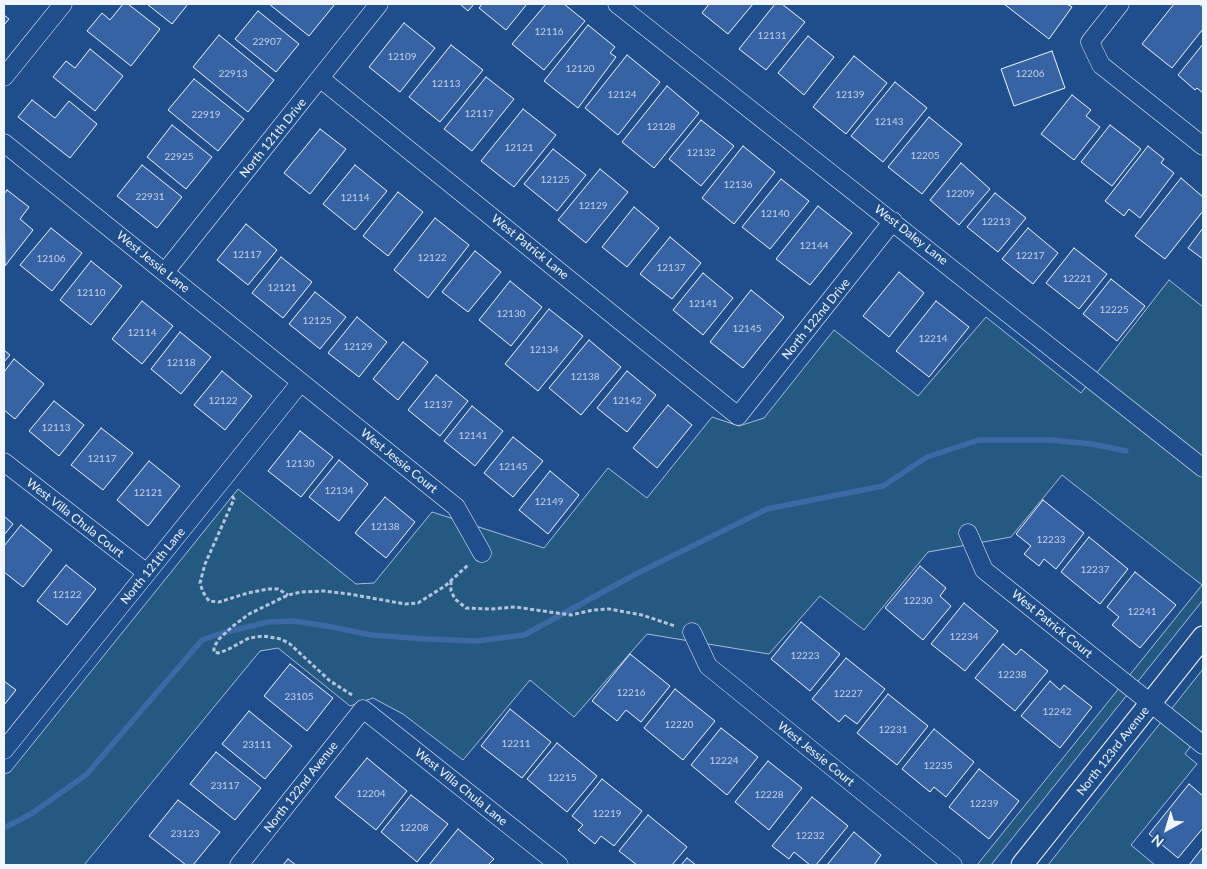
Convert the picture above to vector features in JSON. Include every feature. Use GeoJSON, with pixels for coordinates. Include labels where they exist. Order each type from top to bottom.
{"type":"FeatureCollection","features":[{"type":"Feature","properties":{"kind":"street"},"geometry":{"type":"LineString","coordinates":[[4,77],[63,4]]}},
{"type":"Feature","properties":{"kind":"street","name":"North 121th Drive"},"geometry":{"type":"LineString","coordinates":[[165,272],[379,4]]}},
{"type":"Feature","properties":{"kind":"street","name":"West Daley Lane"},"geometry":{"type":"LineString","coordinates":[[617,4],[1203,468]]}},
{"type":"Feature","properties":{"kind":"street"},"geometry":{"type":"LineString","coordinates":[[1120,4],[1090,42],[1101,65],[1203,146]]}},
{"type":"Feature","properties":{"kind":"street","name":"West Patrick Lane"},"geometry":{"type":"LineString","coordinates":[[321,79],[738,416]]}},
{"type":"Feature","properties":{"kind":"street","name":"West Jessie Lane"},"geometry":{"type":"LineString","coordinates":[[4,143],[301,382]]}},
{"type":"Feature","properties":{"kind":"street","name":"North 122nd Drive"},"geometry":{"type":"LineString","coordinates":[[738,416],[893,222]]}},
{"type":"Feature","properties":{"kind":"street","name":"North 121th Lane"},"geometry":{"type":"LineString","coordinates":[[4,750],[301,382]]}},
{"type":"Feature","properties":{"kind":"street","name":"West Jessie Court"},"geometry":{"type":"LineString","coordinates":[[301,382],[456,507],[482,552]]}},
{"type":"Feature","properties":{"kind":"street","name":"West Villa Chula Court"},"geometry":{"type":"LineString","coordinates":[[4,462],[147,573]]}},
{"type":"Feature","properties":{"kind":"street","name":"West Patrick Court"},"geometry":{"type":"LineString","coordinates":[[968,533],[984,570],[1151,703]]}},
{"type":"Feature","properties":{"kind":"street","name":"West Jessie Court"},"geometry":{"type":"LineString","coordinates":[[692,632],[708,666],[953,865]]}},
{"type":"Feature","properties":{"kind":"street","name":"North 123rd Avenue"},"geometry":{"type":"LineString","coordinates":[[1022,865],[1203,637]]}},
{"type":"Feature","properties":{"kind":"street"},"geometry":{"type":"LineString","coordinates":[[1151,703],[1203,745]]}},
{"type":"Feature","properties":{"kind":"street","name":"North 122nd Avenue"},"geometry":{"type":"LineString","coordinates":[[239,865],[363,709]]}},
{"type":"Feature","properties":{"kind":"street","name":"West Villa Chula Lane"},"geometry":{"type":"LineString","coordinates":[[363,709],[559,865]]}},
{"type":"Feature","properties":{"kind":"path"},"geometry":{"type":"LineString","coordinates":[[218,485],[234,499],[205,564],[200,583],[203,592],[209,601],[219,602],[248,592],[268,588],[278,589],[288,595]]}},
{"type":"Feature","properties":{"kind":"path"},"geometry":{"type":"LineString","coordinates":[[363,709],[354,696],[330,681],[281,638],[263,636],[249,638],[218,653],[214,652],[214,647],[219,639],[233,626],[250,614],[288,595],[301,592],[324,591],[405,604],[418,603],[430,597],[482,552]]}},
{"type":"Feature","properties":{"kind":"path"},"geometry":{"type":"LineString","coordinates":[[451,580],[451,591],[455,599],[466,608],[491,609],[515,607],[571,614],[609,609],[642,615],[692,632]]}},
{"type":"Feature","properties":{"kind":"shaded area"},"geometry":{"type":"Polygon","coordinates":[[[1169,280],[1203,307],[1203,600],[991,865],[977,865],[1202,585],[1062,475],[1011,537],[928,552],[864,630],[820,596],[769,654],[647,634],[574,717],[530,680],[463,760],[403,714],[373,698],[350,706],[278,648],[260,651],[84,865],[4,865],[4,774],[10,772],[238,489],[356,584],[374,583],[432,512],[544,548],[608,468],[647,498],[712,417],[739,426],[764,418],[834,330],[918,396],[986,317],[1081,393],[1169,280]]]}},
{"type":"Feature","properties":{"kind":"shaded area"},"geometry":{"type":"Polygon","coordinates":[[[1203,669],[1203,729],[1185,754],[1197,764],[1131,845],[1155,865],[1048,865],[1203,669]]]}},
{"type":"Feature","properties":{"kind":"building"},"geometry":{"type":"Polygon","coordinates":[[[123,4],[128,4],[160,29],[131,66],[87,31],[102,13],[110,20],[123,4]]]}},
{"type":"Feature","properties":{"kind":"building"},"geometry":{"type":"Polygon","coordinates":[[[147,4],[188,4],[172,24],[147,4]]]}},
{"type":"Feature","properties":{"kind":"building"},"geometry":{"type":"Polygon","coordinates":[[[269,4],[335,4],[309,36],[269,4]]]}},
{"type":"Feature","properties":{"kind":"building"},"geometry":{"type":"Polygon","coordinates":[[[460,4],[474,4],[468,11],[460,4]]]}},
{"type":"Feature","properties":{"kind":"building"},"geometry":{"type":"Polygon","coordinates":[[[482,4],[527,4],[506,30],[479,8],[482,4]]]}},
{"type":"Feature","properties":{"kind":"building"},"geometry":{"type":"Polygon","coordinates":[[[546,4],[564,4],[585,21],[544,70],[512,44],[546,4]]]}},
{"type":"Feature","properties":{"kind":"building"},"geometry":{"type":"Polygon","coordinates":[[[709,4],[753,4],[728,34],[702,13],[709,4]]]}},
{"type":"Feature","properties":{"kind":"building"},"geometry":{"type":"Polygon","coordinates":[[[775,4],[782,4],[805,22],[766,70],[739,49],[775,4]]]}},
{"type":"Feature","properties":{"kind":"building"},"geometry":{"type":"Polygon","coordinates":[[[1004,4],[1067,4],[1072,7],[1049,39],[1004,4]]]}},
{"type":"Feature","properties":{"kind":"building"},"geometry":{"type":"Polygon","coordinates":[[[1174,4],[1199,4],[1203,7],[1203,29],[1172,68],[1142,44],[1174,4]]]}},
{"type":"Feature","properties":{"kind":"building"},"geometry":{"type":"Polygon","coordinates":[[[258,11],[299,44],[276,72],[235,39],[258,11]]]}},
{"type":"Feature","properties":{"kind":"building"},"geometry":{"type":"Polygon","coordinates":[[[4,15],[9,19],[4,25],[4,15]]]}},
{"type":"Feature","properties":{"kind":"building"},"geometry":{"type":"Polygon","coordinates":[[[404,23],[435,48],[400,92],[369,67],[404,23]]]}},
{"type":"Feature","properties":{"kind":"building"},"geometry":{"type":"Polygon","coordinates":[[[588,25],[615,47],[610,53],[616,57],[578,108],[544,81],[588,25]]]}},
{"type":"Feature","properties":{"kind":"building"},"geometry":{"type":"Polygon","coordinates":[[[219,35],[274,80],[248,112],[193,67],[219,35]]]}},
{"type":"Feature","properties":{"kind":"building"},"geometry":{"type":"Polygon","coordinates":[[[808,36],[834,57],[804,95],[778,73],[808,36]]]}},
{"type":"Feature","properties":{"kind":"building"},"geometry":{"type":"Polygon","coordinates":[[[1203,44],[1203,93],[1197,88],[1195,90],[1178,75],[1203,44]]]}},
{"type":"Feature","properties":{"kind":"building"},"geometry":{"type":"Polygon","coordinates":[[[451,45],[483,70],[440,122],[409,97],[451,45]]]}},
{"type":"Feature","properties":{"kind":"building"},"geometry":{"type":"Polygon","coordinates":[[[90,49],[123,76],[95,111],[53,77],[66,61],[75,68],[90,49]]]}},
{"type":"Feature","properties":{"kind":"building"},"geometry":{"type":"Polygon","coordinates":[[[1052,51],[1065,88],[1014,106],[1001,69],[1052,51]]]}},
{"type":"Feature","properties":{"kind":"building"},"geometry":{"type":"Polygon","coordinates":[[[627,55],[660,82],[618,135],[585,108],[627,55]]]}},
{"type":"Feature","properties":{"kind":"building"},"geometry":{"type":"Polygon","coordinates":[[[854,56],[887,83],[846,134],[813,107],[854,56]]]}},
{"type":"Feature","properties":{"kind":"building"},"geometry":{"type":"Polygon","coordinates":[[[486,77],[514,99],[472,151],[444,129],[486,77]]]}},
{"type":"Feature","properties":{"kind":"building"},"geometry":{"type":"Polygon","coordinates":[[[194,79],[244,119],[218,151],[168,110],[194,79]]]}},
{"type":"Feature","properties":{"kind":"building"},"geometry":{"type":"Polygon","coordinates":[[[895,82],[927,108],[883,162],[851,136],[895,82]]]}},
{"type":"Feature","properties":{"kind":"building"},"geometry":{"type":"Polygon","coordinates":[[[667,86],[699,113],[654,168],[622,142],[667,86]]]}},
{"type":"Feature","properties":{"kind":"building"},"geometry":{"type":"Polygon","coordinates":[[[1072,95],[1091,110],[1086,116],[1100,127],[1074,160],[1041,134],[1072,95]]]}},
{"type":"Feature","properties":{"kind":"building"},"geometry":{"type":"Polygon","coordinates":[[[32,100],[55,118],[69,101],[97,124],[70,158],[18,117],[32,100]]]}},
{"type":"Feature","properties":{"kind":"building"},"geometry":{"type":"Polygon","coordinates":[[[523,109],[556,135],[514,187],[481,161],[523,109]]]}},
{"type":"Feature","properties":{"kind":"building"},"geometry":{"type":"Polygon","coordinates":[[[929,117],[962,144],[922,194],[888,167],[929,117]]]}},
{"type":"Feature","properties":{"kind":"building"},"geometry":{"type":"Polygon","coordinates":[[[701,120],[734,146],[701,186],[669,159],[701,120]]]}},
{"type":"Feature","properties":{"kind":"building"},"geometry":{"type":"Polygon","coordinates":[[[172,125],[212,157],[186,189],[147,157],[172,125]]]}},
{"type":"Feature","properties":{"kind":"building"},"geometry":{"type":"Polygon","coordinates":[[[1110,125],[1141,149],[1112,186],[1081,162],[1110,125]]]}},
{"type":"Feature","properties":{"kind":"building"},"geometry":{"type":"Polygon","coordinates":[[[320,129],[346,149],[310,194],[284,173],[320,129]]]}},
{"type":"Feature","properties":{"kind":"building"},"geometry":{"type":"Polygon","coordinates":[[[743,146],[775,172],[734,224],[702,198],[743,146]]]}},
{"type":"Feature","properties":{"kind":"building"},"geometry":{"type":"Polygon","coordinates":[[[1148,146],[1164,159],[1161,163],[1174,173],[1140,218],[1129,209],[1124,216],[1105,201],[1148,146]]]}},
{"type":"Feature","properties":{"kind":"building"},"geometry":{"type":"Polygon","coordinates":[[[553,149],[586,175],[557,211],[524,184],[553,149]]]}},
{"type":"Feature","properties":{"kind":"building"},"geometry":{"type":"Polygon","coordinates":[[[961,163],[990,189],[959,225],[930,200],[961,163]]]}},
{"type":"Feature","properties":{"kind":"building"},"geometry":{"type":"Polygon","coordinates":[[[142,165],[182,197],[157,228],[117,196],[142,165]]]}},
{"type":"Feature","properties":{"kind":"building"},"geometry":{"type":"Polygon","coordinates":[[[355,165],[387,191],[355,230],[323,204],[355,165]]]}},
{"type":"Feature","properties":{"kind":"building"},"geometry":{"type":"Polygon","coordinates":[[[600,169],[628,192],[586,243],[558,220],[600,169]]]}},
{"type":"Feature","properties":{"kind":"building"},"geometry":{"type":"Polygon","coordinates":[[[1181,178],[1203,197],[1203,211],[1165,259],[1135,236],[1181,178]]]}},
{"type":"Feature","properties":{"kind":"building"},"geometry":{"type":"Polygon","coordinates":[[[781,179],[809,201],[770,249],[742,227],[781,179]]]}},
{"type":"Feature","properties":{"kind":"building"},"geometry":{"type":"Polygon","coordinates":[[[7,190],[29,207],[20,219],[33,230],[5,266],[4,194],[7,190]]]}},
{"type":"Feature","properties":{"kind":"building"},"geometry":{"type":"Polygon","coordinates":[[[398,192],[423,212],[388,256],[363,236],[398,192]]]}},
{"type":"Feature","properties":{"kind":"building"},"geometry":{"type":"Polygon","coordinates":[[[995,193],[1026,218],[998,252],[967,227],[995,193]]]}},
{"type":"Feature","properties":{"kind":"building"},"geometry":{"type":"Polygon","coordinates":[[[818,206],[852,233],[810,285],[776,259],[818,206]]]}},
{"type":"Feature","properties":{"kind":"building"},"geometry":{"type":"Polygon","coordinates":[[[634,207],[659,228],[627,267],[602,247],[634,207]]]}},
{"type":"Feature","properties":{"kind":"building"},"geometry":{"type":"Polygon","coordinates":[[[435,218],[469,245],[428,298],[394,270],[435,218]]]}},
{"type":"Feature","properties":{"kind":"building"},"geometry":{"type":"Polygon","coordinates":[[[246,224],[277,250],[248,285],[217,260],[246,224]]]}},
{"type":"Feature","properties":{"kind":"building"},"geometry":{"type":"Polygon","coordinates":[[[51,228],[82,253],[52,291],[20,265],[51,228]]]}},
{"type":"Feature","properties":{"kind":"building"},"geometry":{"type":"Polygon","coordinates":[[[1028,228],[1058,253],[1033,284],[1002,259],[1028,228]]]}},
{"type":"Feature","properties":{"kind":"building"},"geometry":{"type":"Polygon","coordinates":[[[1203,228],[1203,259],[1188,248],[1203,228]]]}},
{"type":"Feature","properties":{"kind":"building"},"geometry":{"type":"Polygon","coordinates":[[[670,237],[701,263],[672,299],[640,274],[670,237]]]}},
{"type":"Feature","properties":{"kind":"building"},"geometry":{"type":"Polygon","coordinates":[[[1074,248],[1107,274],[1079,309],[1046,283],[1074,248]]]}},
{"type":"Feature","properties":{"kind":"building"},"geometry":{"type":"Polygon","coordinates":[[[475,251],[501,272],[468,312],[442,292],[475,251]]]}},
{"type":"Feature","properties":{"kind":"building"},"geometry":{"type":"Polygon","coordinates":[[[281,257],[312,282],[283,318],[252,293],[281,257]]]}},
{"type":"Feature","properties":{"kind":"building"},"geometry":{"type":"Polygon","coordinates":[[[91,261],[122,286],[91,325],[60,300],[91,261]]]}},
{"type":"Feature","properties":{"kind":"building"},"geometry":{"type":"Polygon","coordinates":[[[899,272],[924,293],[889,337],[863,316],[899,272]]]}},
{"type":"Feature","properties":{"kind":"building"},"geometry":{"type":"Polygon","coordinates":[[[703,273],[733,298],[703,335],[673,310],[703,273]]]}},
{"type":"Feature","properties":{"kind":"building"},"geometry":{"type":"Polygon","coordinates":[[[1111,279],[1145,306],[1117,341],[1083,314],[1111,279]]]}},
{"type":"Feature","properties":{"kind":"building"},"geometry":{"type":"Polygon","coordinates":[[[510,281],[542,307],[511,346],[479,320],[510,281]]]}},
{"type":"Feature","properties":{"kind":"building"},"geometry":{"type":"Polygon","coordinates":[[[751,290],[784,317],[743,368],[710,342],[751,290]]]}},
{"type":"Feature","properties":{"kind":"building"},"geometry":{"type":"Polygon","coordinates":[[[315,292],[346,317],[320,349],[289,324],[315,292]]]}},
{"type":"Feature","properties":{"kind":"building"},"geometry":{"type":"Polygon","coordinates":[[[142,301],[173,326],[142,364],[112,339],[142,301]]]}},
{"type":"Feature","properties":{"kind":"building"},"geometry":{"type":"Polygon","coordinates":[[[936,301],[969,327],[929,377],[896,351],[936,301]]]}},
{"type":"Feature","properties":{"kind":"building"},"geometry":{"type":"Polygon","coordinates":[[[549,309],[583,336],[538,391],[505,364],[549,309]]]}},
{"type":"Feature","properties":{"kind":"building"},"geometry":{"type":"Polygon","coordinates":[[[357,317],[387,342],[359,377],[328,353],[357,317]]]}},
{"type":"Feature","properties":{"kind":"building"},"geometry":{"type":"Polygon","coordinates":[[[180,332],[211,357],[181,394],[151,369],[180,332]]]}},
{"type":"Feature","properties":{"kind":"building"},"geometry":{"type":"Polygon","coordinates":[[[589,340],[621,367],[581,415],[549,388],[589,340]]]}},
{"type":"Feature","properties":{"kind":"building"},"geometry":{"type":"Polygon","coordinates":[[[403,342],[428,362],[398,400],[373,379],[403,342]]]}},
{"type":"Feature","properties":{"kind":"building"},"geometry":{"type":"Polygon","coordinates":[[[4,350],[10,355],[4,362],[4,350]]]}},
{"type":"Feature","properties":{"kind":"building"},"geometry":{"type":"Polygon","coordinates":[[[14,359],[44,384],[15,419],[4,410],[4,372],[14,359]]]}},
{"type":"Feature","properties":{"kind":"building"},"geometry":{"type":"Polygon","coordinates":[[[222,371],[252,396],[225,430],[194,405],[222,371]]]}},
{"type":"Feature","properties":{"kind":"building"},"geometry":{"type":"Polygon","coordinates":[[[627,371],[656,395],[627,432],[597,408],[627,371]]]}},
{"type":"Feature","properties":{"kind":"building"},"geometry":{"type":"Polygon","coordinates":[[[436,375],[468,401],[440,436],[408,410],[436,375]]]}},
{"type":"Feature","properties":{"kind":"building"},"geometry":{"type":"Polygon","coordinates":[[[54,401],[84,425],[59,456],[29,431],[54,401]]]}},
{"type":"Feature","properties":{"kind":"building"},"geometry":{"type":"Polygon","coordinates":[[[668,405],[692,425],[657,468],[633,448],[668,405]]]}},
{"type":"Feature","properties":{"kind":"building"},"geometry":{"type":"Polygon","coordinates":[[[472,406],[503,431],[475,466],[444,441],[472,406]]]}},
{"type":"Feature","properties":{"kind":"building"},"geometry":{"type":"Polygon","coordinates":[[[101,428],[133,453],[103,490],[71,465],[101,428]]]}},
{"type":"Feature","properties":{"kind":"building"},"geometry":{"type":"Polygon","coordinates":[[[300,431],[333,457],[301,497],[268,471],[300,431]]]}},
{"type":"Feature","properties":{"kind":"building"},"geometry":{"type":"Polygon","coordinates":[[[513,437],[543,461],[513,497],[484,473],[513,437]]]}},
{"type":"Feature","properties":{"kind":"building"},"geometry":{"type":"Polygon","coordinates":[[[339,460],[368,484],[339,521],[309,497],[339,460]]]}},
{"type":"Feature","properties":{"kind":"building"},"geometry":{"type":"Polygon","coordinates":[[[149,461],[180,486],[148,526],[117,500],[149,461]]]}},
{"type":"Feature","properties":{"kind":"building"},"geometry":{"type":"Polygon","coordinates":[[[550,471],[579,495],[548,534],[519,510],[550,471]]]}},
{"type":"Feature","properties":{"kind":"building"},"geometry":{"type":"Polygon","coordinates":[[[385,497],[415,522],[386,558],[355,533],[385,497]]]}},
{"type":"Feature","properties":{"kind":"building"},"geometry":{"type":"Polygon","coordinates":[[[1043,500],[1084,533],[1056,569],[1044,559],[1039,566],[1024,554],[1031,546],[1016,534],[1043,500]]]}},
{"type":"Feature","properties":{"kind":"building"},"geometry":{"type":"Polygon","coordinates":[[[4,516],[13,524],[4,535],[4,516]]]}},
{"type":"Feature","properties":{"kind":"building"},"geometry":{"type":"Polygon","coordinates":[[[21,525],[52,550],[23,587],[4,572],[4,546],[21,525]]]}},
{"type":"Feature","properties":{"kind":"building"},"geometry":{"type":"Polygon","coordinates":[[[1089,537],[1128,569],[1100,604],[1061,572],[1089,537]]]}},
{"type":"Feature","properties":{"kind":"building"},"geometry":{"type":"Polygon","coordinates":[[[66,565],[96,589],[67,625],[37,601],[66,565]]]}},
{"type":"Feature","properties":{"kind":"building"},"geometry":{"type":"Polygon","coordinates":[[[920,566],[946,588],[940,596],[951,606],[923,640],[885,608],[920,566]]]}},
{"type":"Feature","properties":{"kind":"building"},"geometry":{"type":"Polygon","coordinates":[[[1135,572],[1176,605],[1140,648],[1112,625],[1119,617],[1107,607],[1135,572]]]}},
{"type":"Feature","properties":{"kind":"building"},"geometry":{"type":"Polygon","coordinates":[[[964,603],[998,631],[965,671],[931,644],[964,603]]]}},
{"type":"Feature","properties":{"kind":"building"},"geometry":{"type":"Polygon","coordinates":[[[801,622],[840,654],[810,691],[771,659],[801,622]]]}},
{"type":"Feature","properties":{"kind":"building"},"geometry":{"type":"Polygon","coordinates":[[[1003,644],[1016,655],[1021,649],[1048,671],[1015,711],[975,678],[1003,644]]]}},
{"type":"Feature","properties":{"kind":"building"},"geometry":{"type":"Polygon","coordinates":[[[630,654],[670,686],[641,722],[626,710],[617,721],[592,701],[630,654]]]}},
{"type":"Feature","properties":{"kind":"building"},"geometry":{"type":"Polygon","coordinates":[[[846,658],[885,689],[857,724],[845,715],[839,722],[812,699],[846,658]]]}},
{"type":"Feature","properties":{"kind":"building"},"geometry":{"type":"Polygon","coordinates":[[[290,664],[333,698],[307,731],[264,696],[290,664]]]}},
{"type":"Feature","properties":{"kind":"building"},"geometry":{"type":"Polygon","coordinates":[[[4,681],[16,690],[4,705],[4,681]]]}},
{"type":"Feature","properties":{"kind":"building"},"geometry":{"type":"Polygon","coordinates":[[[1050,681],[1060,690],[1064,685],[1092,707],[1060,748],[1021,716],[1050,681]]]}},
{"type":"Feature","properties":{"kind":"building"},"geometry":{"type":"Polygon","coordinates":[[[675,689],[715,721],[683,760],[644,728],[675,689]]]}},
{"type":"Feature","properties":{"kind":"building"},"geometry":{"type":"Polygon","coordinates":[[[888,694],[928,726],[897,765],[857,733],[888,694]]]}},
{"type":"Feature","properties":{"kind":"building"},"geometry":{"type":"Polygon","coordinates":[[[510,709],[551,742],[522,778],[481,746],[510,709]]]}},
{"type":"Feature","properties":{"kind":"building"},"geometry":{"type":"Polygon","coordinates":[[[249,711],[292,746],[265,779],[222,744],[249,711]]]}},
{"type":"Feature","properties":{"kind":"building"},"geometry":{"type":"Polygon","coordinates":[[[721,728],[758,757],[727,795],[691,765],[721,728]]]}},
{"type":"Feature","properties":{"kind":"building"},"geometry":{"type":"Polygon","coordinates":[[[934,729],[974,762],[946,797],[934,787],[930,792],[902,769],[934,729]]]}},
{"type":"Feature","properties":{"kind":"building"},"geometry":{"type":"Polygon","coordinates":[[[557,743],[597,776],[567,812],[527,779],[557,743]]]}},
{"type":"Feature","properties":{"kind":"building"},"geometry":{"type":"Polygon","coordinates":[[[216,752],[261,788],[235,820],[190,784],[216,752]]]}},
{"type":"Feature","properties":{"kind":"building"},"geometry":{"type":"Polygon","coordinates":[[[367,758],[407,791],[376,830],[335,797],[367,758]]]}},
{"type":"Feature","properties":{"kind":"building"},"geometry":{"type":"Polygon","coordinates":[[[768,761],[802,788],[769,830],[735,802],[768,761]]]}},
{"type":"Feature","properties":{"kind":"building"},"geometry":{"type":"Polygon","coordinates":[[[979,769],[1019,801],[989,839],[949,807],[979,769]]]}},
{"type":"Feature","properties":{"kind":"building"},"geometry":{"type":"Polygon","coordinates":[[[602,779],[642,811],[614,846],[601,836],[595,844],[578,830],[583,825],[572,816],[602,779]]]}},
{"type":"Feature","properties":{"kind":"building"},"geometry":{"type":"Polygon","coordinates":[[[1189,784],[1203,796],[1203,828],[1178,858],[1149,834],[1189,784]]]}},
{"type":"Feature","properties":{"kind":"building"},"geometry":{"type":"Polygon","coordinates":[[[411,795],[448,824],[417,862],[381,832],[411,795]]]}},
{"type":"Feature","properties":{"kind":"building"},"geometry":{"type":"Polygon","coordinates":[[[812,797],[848,826],[816,865],[810,865],[794,852],[789,859],[772,846],[812,797]]]}},
{"type":"Feature","properties":{"kind":"building"},"geometry":{"type":"Polygon","coordinates":[[[178,800],[220,832],[193,865],[186,865],[149,836],[178,800]]]}},
{"type":"Feature","properties":{"kind":"building"},"geometry":{"type":"Polygon","coordinates":[[[648,815],[687,847],[672,865],[637,865],[619,851],[648,815]]]}},
{"type":"Feature","properties":{"kind":"building"},"geometry":{"type":"Polygon","coordinates":[[[458,829],[494,859],[488,865],[429,865],[458,829]]]}},
{"type":"Feature","properties":{"kind":"building"},"geometry":{"type":"Polygon","coordinates":[[[854,832],[881,855],[874,865],[827,865],[854,832]]]}},
{"type":"Feature","properties":{"kind":"building"},"geometry":{"type":"Polygon","coordinates":[[[1203,847],[1203,865],[1189,865],[1203,847]]]}},
{"type":"Feature","properties":{"kind":"building"},"geometry":{"type":"Polygon","coordinates":[[[687,858],[696,865],[681,865],[687,858]]]}},
{"type":"Feature","properties":{"kind":"building"},"geometry":{"type":"Polygon","coordinates":[[[288,859],[296,865],[283,865],[288,859]]]}},
{"type":"Feature","properties":{"kind":"waterway"},"geometry":{"type":"LineString","coordinates":[[4,828],[31,814],[87,774],[202,640],[222,633],[268,622],[293,621],[371,635],[426,639],[477,641],[524,635],[636,574],[767,509],[883,486],[927,457],[979,440],[1050,440],[1092,444],[1126,451]]}}]}
